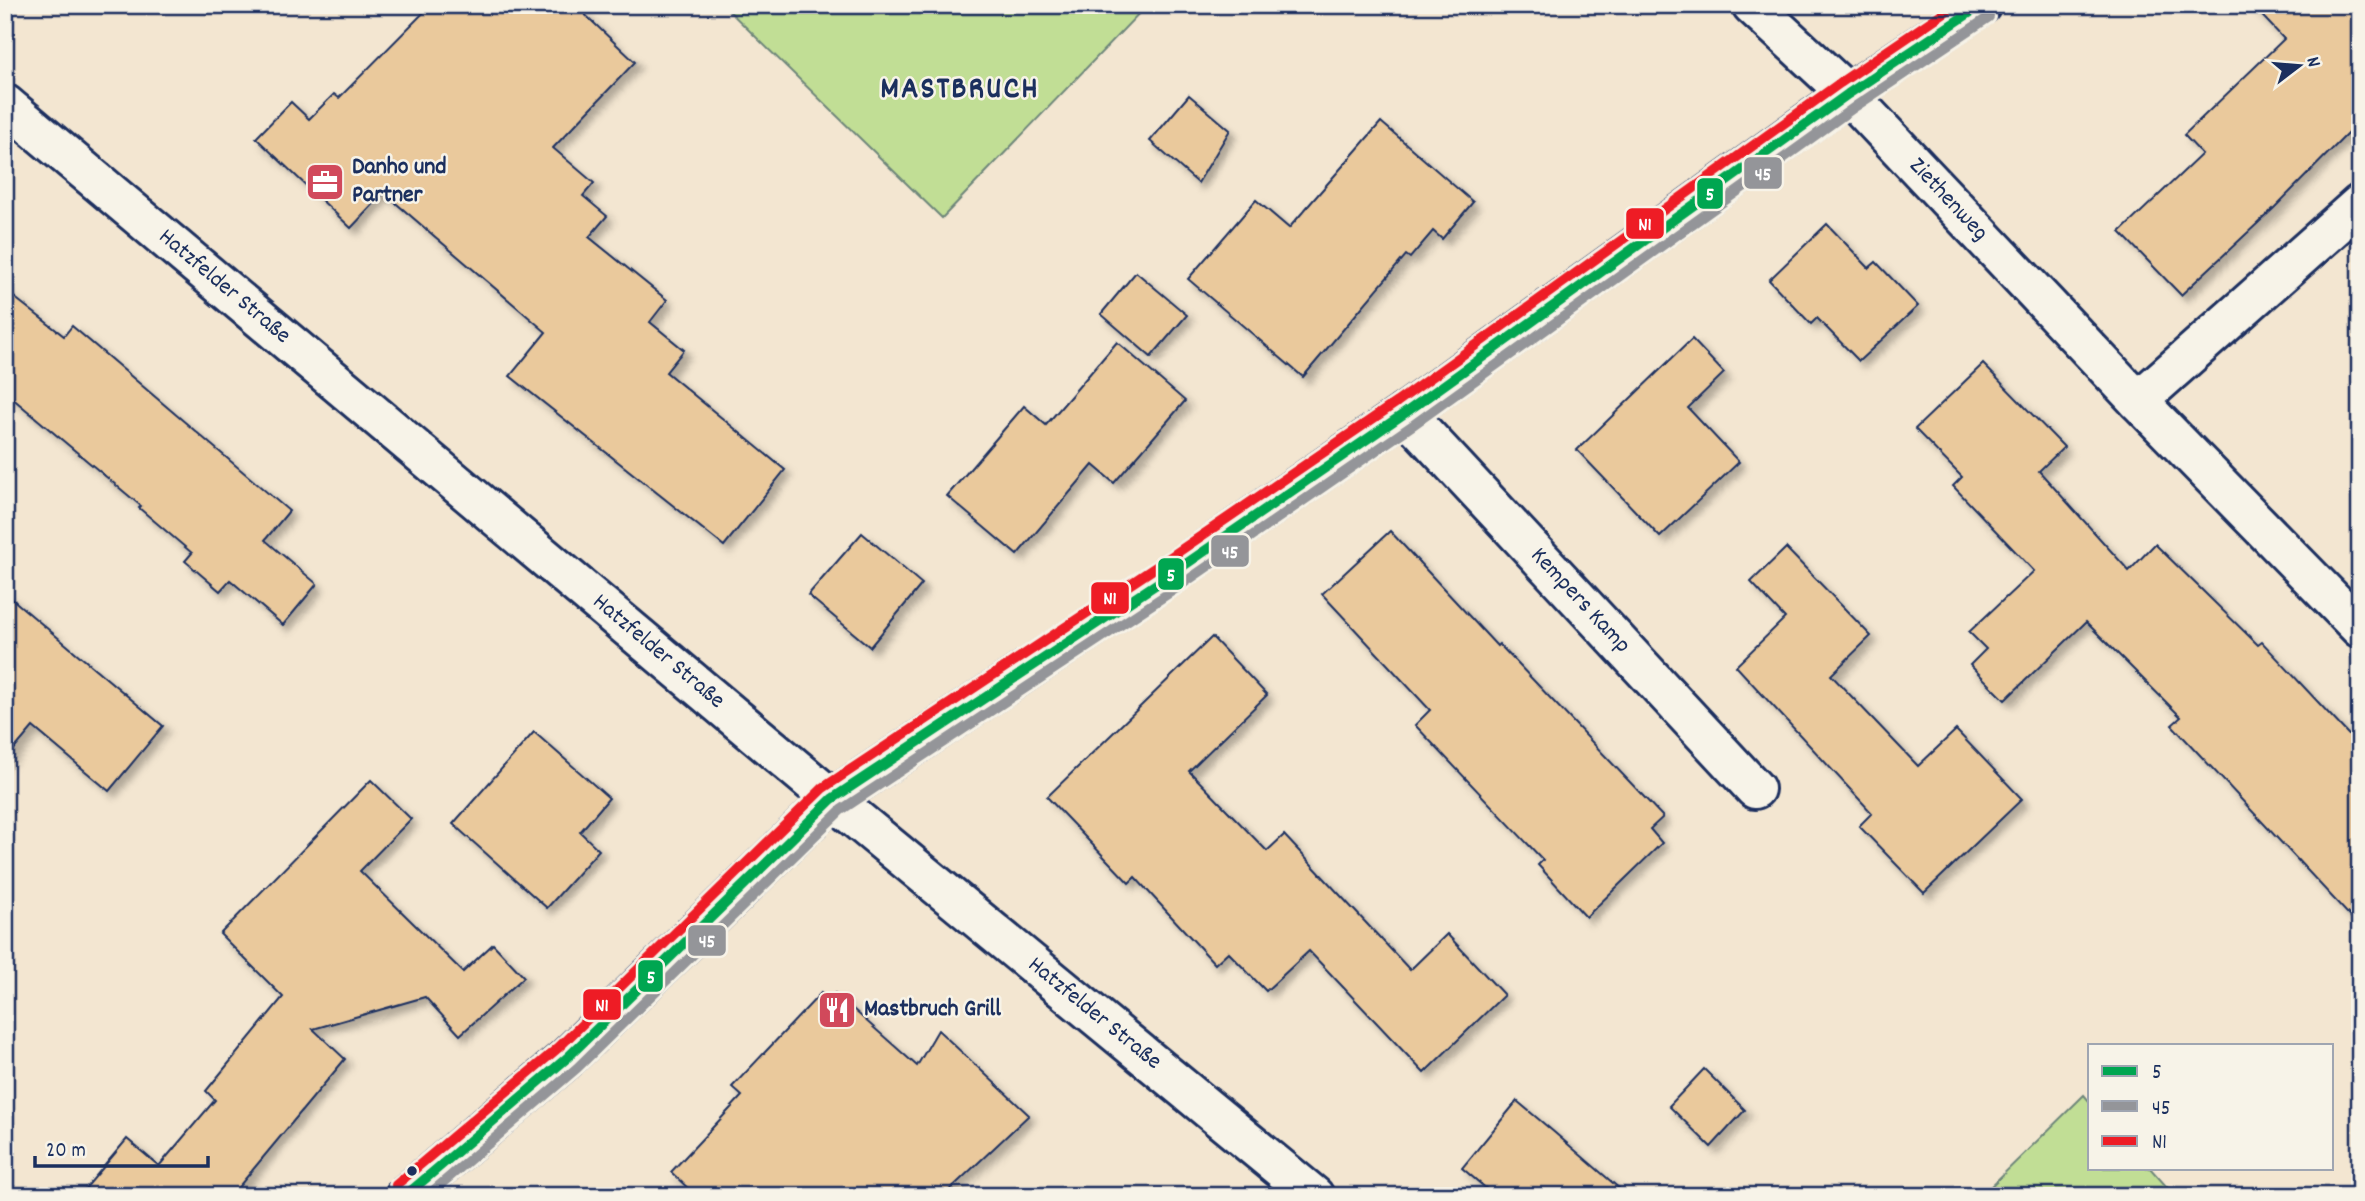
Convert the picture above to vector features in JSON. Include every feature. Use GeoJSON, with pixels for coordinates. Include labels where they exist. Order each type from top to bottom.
{"type":"FeatureCollection","features":[{"type":"Feature","properties":{"kind":"street","name":"Ziethenweg"},"geometry":{"type":"LineString","coordinates":[[1752,5],[1848,94],[2138,401],[2360,628]]}},
{"type":"Feature","properties":{"kind":"street"},"geometry":{"type":"LineString","coordinates":[[405,1196],[567,1058],[832,799],[1167,577],[1405,413],[1848,94],[1981,5]]}},
{"type":"Feature","properties":{"kind":"street","name":"Hatzfelder Straße"},"geometry":{"type":"LineString","coordinates":[[5,104],[832,799],[1314,1196]]}},
{"type":"Feature","properties":{"kind":"street"},"geometry":{"type":"LineString","coordinates":[[2138,401],[2360,204]]}},
{"type":"Feature","properties":{"kind":"street","name":"Kempers Kamp"},"geometry":{"type":"LineString","coordinates":[[1405,413],[1755,789]]}},
{"type":"Feature","properties":{"kind":"green space"},"geometry":{"type":"Polygon","coordinates":[[[723,5],[1147,5],[942,218],[723,5]]]}},
{"type":"Feature","properties":{"kind":"green space"},"geometry":{"type":"Polygon","coordinates":[[[2084,1095],[2088,1100],[2088,1170],[2152,1170],[2175,1196],[1981,1196],[2084,1095]]]}},
{"type":"Feature","properties":{"kind":"building"},"geometry":{"type":"Polygon","coordinates":[[[431,5],[575,5],[635,62],[553,148],[594,183],[583,196],[607,216],[589,237],[667,300],[650,322],[684,350],[666,372],[785,470],[724,546],[510,376],[546,332],[384,193],[351,228],[256,138],[291,102],[309,119],[334,94],[339,98],[431,5]]]}},
{"type":"Feature","properties":{"kind":"building"},"geometry":{"type":"Polygon","coordinates":[[[2252,5],[2360,5],[2360,121],[2274,208],[2181,295],[2120,232],[2202,154],[2184,135],[2284,39],[2252,5]]]}},
{"type":"Feature","properties":{"kind":"building"},"geometry":{"type":"Polygon","coordinates":[[[1189,95],[1230,130],[1198,183],[1150,141],[1189,95]]]}},
{"type":"Feature","properties":{"kind":"building"},"geometry":{"type":"Polygon","coordinates":[[[1381,122],[1473,202],[1442,239],[1433,231],[1410,258],[1406,255],[1303,377],[1188,279],[1256,200],[1289,228],[1381,122]]]}},
{"type":"Feature","properties":{"kind":"building"},"geometry":{"type":"Polygon","coordinates":[[[1827,224],[1869,268],[1876,262],[1918,306],[1859,361],[1817,318],[1811,324],[1769,280],[1827,224]]]}},
{"type":"Feature","properties":{"kind":"building"},"geometry":{"type":"Polygon","coordinates":[[[1136,272],[1187,315],[1151,357],[1101,314],[1136,272]]]}},
{"type":"Feature","properties":{"kind":"building"},"geometry":{"type":"Polygon","coordinates":[[[5,290],[64,336],[72,326],[289,511],[265,540],[317,584],[283,625],[230,580],[220,591],[185,561],[192,553],[139,508],[141,506],[5,392],[5,290]]]}},
{"type":"Feature","properties":{"kind":"building"},"geometry":{"type":"Polygon","coordinates":[[[1692,339],[1724,373],[1688,408],[1739,462],[1660,537],[1577,450],[1692,339]]]}},
{"type":"Feature","properties":{"kind":"building"},"geometry":{"type":"Polygon","coordinates":[[[1117,342],[1185,401],[1114,483],[1093,465],[1017,555],[947,496],[1024,406],[1046,425],[1117,342]]]}},
{"type":"Feature","properties":{"kind":"building"},"geometry":{"type":"Polygon","coordinates":[[[1983,364],[2064,447],[2039,471],[2129,571],[2155,544],[2258,645],[2262,642],[2360,747],[2360,927],[2172,725],[2181,717],[2086,622],[2005,700],[1970,665],[1986,649],[1969,632],[2034,571],[1953,486],[1962,477],[1915,429],[1983,364]]]}},
{"type":"Feature","properties":{"kind":"building"},"geometry":{"type":"Polygon","coordinates":[[[1390,531],[1663,817],[1650,829],[1662,843],[1586,917],[1538,865],[1543,860],[1415,725],[1430,710],[1322,594],[1390,531]]]}},
{"type":"Feature","properties":{"kind":"building"},"geometry":{"type":"Polygon","coordinates":[[[862,533],[922,584],[870,647],[808,595],[862,533]]]}},
{"type":"Feature","properties":{"kind":"building"},"geometry":{"type":"Polygon","coordinates":[[[1786,548],[1871,636],[1831,675],[1918,766],[1956,730],[2022,799],[1924,893],[1859,826],[1872,813],[1736,666],[1785,618],[1751,582],[1786,548]]]}},
{"type":"Feature","properties":{"kind":"building"},"geometry":{"type":"Polygon","coordinates":[[[5,593],[163,726],[109,791],[33,727],[5,760],[5,593]]]}},
{"type":"Feature","properties":{"kind":"building"},"geometry":{"type":"Polygon","coordinates":[[[1212,637],[1267,695],[1189,771],[1267,851],[1284,835],[1410,970],[1447,934],[1504,995],[1424,1073],[1309,951],[1266,991],[1228,952],[1215,964],[1135,877],[1129,883],[1047,797],[1212,637]]]}},
{"type":"Feature","properties":{"kind":"building"},"geometry":{"type":"Polygon","coordinates":[[[534,732],[609,798],[580,832],[599,850],[547,908],[453,824],[534,732]]]}},
{"type":"Feature","properties":{"kind":"building"},"geometry":{"type":"Polygon","coordinates":[[[371,780],[411,819],[360,871],[463,972],[493,944],[524,977],[460,1035],[425,997],[313,1029],[345,1059],[231,1196],[79,1196],[127,1139],[159,1166],[215,1100],[206,1091],[283,997],[220,934],[371,780]]]}},
{"type":"Feature","properties":{"kind":"building"},"geometry":{"type":"Polygon","coordinates":[[[821,993],[828,1000],[835,993],[917,1066],[938,1030],[1029,1115],[943,1196],[696,1196],[671,1172],[742,1096],[732,1087],[821,993]]]}},
{"type":"Feature","properties":{"kind":"building"},"geometry":{"type":"Polygon","coordinates":[[[1704,1069],[1745,1110],[1711,1147],[1669,1106],[1704,1069]]]}},
{"type":"Feature","properties":{"kind":"building"},"geometry":{"type":"Polygon","coordinates":[[[1517,1101],[1628,1196],[1495,1196],[1462,1168],[1517,1101]]]}},
{"type":"Feature","properties":{"kind":"transit line","name":"N1"},"geometry":{"type":"LineString","coordinates":[[396,1185],[558,1048],[823,788],[1159,565],[1397,402],[1840,83],[1955,5]]}},
{"type":"Feature","properties":{"kind":"transit line","name":"5"},"geometry":{"type":"LineString","coordinates":[[405,1196],[567,1058],[832,799],[1167,577],[1405,413],[1848,94],[1981,5]]}},
{"type":"Feature","properties":{"kind":"transit line","name":"45"},"geometry":{"type":"LineString","coordinates":[[427,1196],[577,1068],[841,810],[1175,589],[1413,425],[1856,106],[1989,17]]}},
{"type":"Feature","properties":{"kind":"place","name":"Danho und Partner"},"geometry":{"type":"Point","coordinates":[325,182]}},
{"type":"Feature","properties":{"kind":"place","name":"Mastbruch Grill"},"geometry":{"type":"Point","coordinates":[837,1010]}},
{"type":"Feature","properties":{"kind":"district","name":"MASTBRUCH"},"geometry":{"type":"Point","coordinates":[960,91]}}]}
